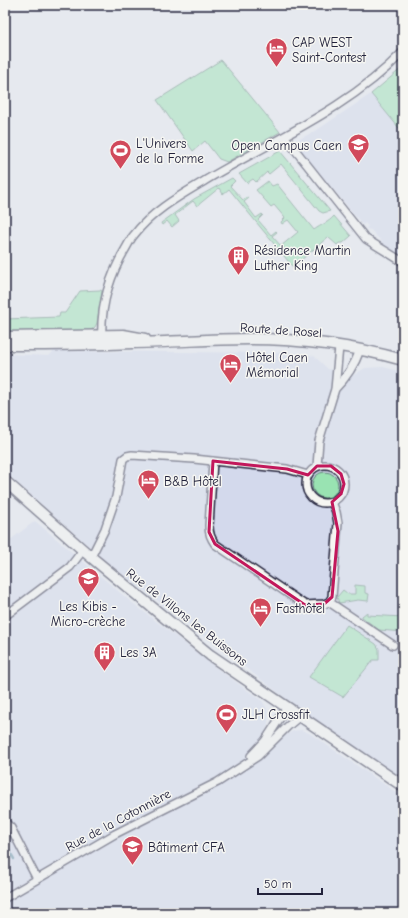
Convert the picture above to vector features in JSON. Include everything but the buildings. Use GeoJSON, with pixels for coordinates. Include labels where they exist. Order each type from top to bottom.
{"type":"FeatureCollection","features":[{"type":"Feature","properties":{"kind":"street"},"geometry":{"type":"LineString","coordinates":[[102,339],[102,322],[109,282],[121,256],[134,235],[151,218],[176,198],[284,137],[355,94],[403,52]]}},
{"type":"Feature","properties":{"kind":"street"},"geometry":{"type":"LineString","coordinates":[[284,137],[366,239],[403,262]]}},
{"type":"Feature","properties":{"kind":"street","name":"Route de Rosel"},"geometry":{"type":"LineString","coordinates":[[5,345],[102,339],[123,335],[157,341],[251,339],[293,341],[339,347],[360,350],[403,360]]}},
{"type":"Feature","properties":{"kind":"street","name":"Route de Rosel"},"geometry":{"type":"LineString","coordinates":[[5,337],[102,339]]}},
{"type":"Feature","properties":{"kind":"street"},"geometry":{"type":"LineString","coordinates":[[317,466],[319,441],[335,389],[339,347]]}},
{"type":"Feature","properties":{"kind":"street"},"geometry":{"type":"LineString","coordinates":[[335,389],[347,375],[358,357],[360,350]]}},
{"type":"Feature","properties":{"kind":"street"},"geometry":{"type":"LineString","coordinates":[[91,558],[105,529],[116,497],[123,459],[127,456],[136,455],[213,461],[287,469],[308,475]]}},
{"type":"Feature","properties":{"kind":"street"},"geometry":{"type":"LineString","coordinates":[[213,461],[209,532],[215,544],[306,605],[324,604],[330,602]]}},
{"type":"Feature","properties":{"kind":"street"},"geometry":{"type":"LineString","coordinates":[[317,466],[331,466],[338,470],[343,478],[343,489],[341,494],[332,502],[321,503],[310,496],[307,491],[306,484],[308,475],[317,466]]}},
{"type":"Feature","properties":{"kind":"street","name":"Rue de Villons les Buissons"},"geometry":{"type":"LineString","coordinates":[[5,482],[91,558],[210,655],[403,786]]}},
{"type":"Feature","properties":{"kind":"street"},"geometry":{"type":"LineString","coordinates":[[330,602],[332,596],[338,523],[332,502]]}},
{"type":"Feature","properties":{"kind":"street"},"geometry":{"type":"LineString","coordinates":[[5,616],[71,566],[82,550]]}},
{"type":"Feature","properties":{"kind":"street"},"geometry":{"type":"LineString","coordinates":[[330,602],[393,646]]}},
{"type":"Feature","properties":{"kind":"street","name":"Rue de la Cotonnière"},"geometry":{"type":"LineString","coordinates":[[243,766],[265,741],[287,706]]}},
{"type":"Feature","properties":{"kind":"street","name":"Rue de la Cotonnière"},"geometry":{"type":"LineString","coordinates":[[5,898],[115,834],[218,782],[258,756],[300,716]]}},
{"type":"Feature","properties":{"kind":"street"},"geometry":{"type":"LineString","coordinates":[[5,822],[11,828],[37,879]]}},
{"type":"Feature","properties":{"kind":"highlighted area"},"geometry":{"type":"Polygon","coordinates":[[[213,461],[287,469],[308,475],[317,466],[331,466],[341,474],[344,484],[341,494],[332,502],[338,531],[332,597],[324,604],[305,605],[215,544],[209,532],[213,461]]]}},
{"type":"Feature","properties":{"kind":"shaded area","name":"Open Campus Caen"},"geometry":{"type":"Polygon","coordinates":[[[371,94],[403,133],[403,259],[381,246],[382,242],[371,230],[366,229],[368,226],[365,223],[363,225],[294,142],[317,130],[371,94]]]}},
{"type":"Feature","properties":{"kind":"shaded area"},"geometry":{"type":"Polygon","coordinates":[[[54,351],[299,353],[314,356],[328,369],[354,375],[365,368],[383,367],[403,372],[403,781],[292,703],[108,563],[5,472],[5,354],[49,356],[54,351]]]}},
{"type":"Feature","properties":{"kind":"shaded area"},"geometry":{"type":"Polygon","coordinates":[[[35,521],[130,601],[215,667],[262,701],[267,709],[268,717],[268,725],[265,731],[280,739],[293,731],[301,730],[309,733],[403,797],[403,913],[5,913],[5,544],[35,521]]]}},
{"type":"Feature","properties":{"kind":"green space"},"geometry":{"type":"Polygon","coordinates":[[[221,60],[280,132],[227,162],[219,159],[205,141],[193,151],[157,100],[221,60]]]}},
{"type":"Feature","properties":{"kind":"green space"},"geometry":{"type":"Polygon","coordinates":[[[403,67],[403,133],[371,94],[403,67]]]}},
{"type":"Feature","properties":{"kind":"green space"},"geometry":{"type":"Polygon","coordinates":[[[280,151],[330,211],[323,213],[319,211],[281,164],[269,174],[267,172],[256,182],[253,179],[247,183],[239,174],[280,151]]]}},
{"type":"Feature","properties":{"kind":"green space"},"geometry":{"type":"Polygon","coordinates":[[[232,178],[235,181],[230,186],[243,200],[248,197],[249,198],[244,202],[256,218],[262,214],[263,215],[258,220],[271,235],[276,231],[277,232],[272,236],[281,246],[298,232],[288,220],[282,224],[281,222],[285,218],[274,205],[271,207],[256,190],[268,181],[272,186],[277,184],[314,230],[334,216],[351,236],[343,243],[339,243],[337,245],[328,237],[293,267],[229,189],[223,194],[219,188],[197,206],[193,201],[175,215],[179,221],[172,227],[167,221],[162,225],[161,223],[194,199],[232,178]]]}},
{"type":"Feature","properties":{"kind":"green space"},"geometry":{"type":"Polygon","coordinates":[[[80,291],[102,291],[97,323],[90,331],[5,334],[5,319],[59,317],[60,313],[65,313],[80,291]]]}},
{"type":"Feature","properties":{"kind":"green space"},"geometry":{"type":"Polygon","coordinates":[[[325,472],[334,476],[338,485],[334,494],[325,498],[316,494],[312,485],[316,476],[325,472]]]}},
{"type":"Feature","properties":{"kind":"green space"},"geometry":{"type":"Polygon","coordinates":[[[355,585],[365,586],[365,593],[369,594],[368,601],[358,600],[339,603],[337,597],[343,590],[348,594],[355,594],[355,585]]]}},
{"type":"Feature","properties":{"kind":"green space"},"geometry":{"type":"Polygon","coordinates":[[[367,612],[367,615],[403,617],[403,632],[379,630],[362,617],[367,612]]]}},
{"type":"Feature","properties":{"kind":"green space"},"geometry":{"type":"Polygon","coordinates":[[[347,625],[376,644],[379,649],[379,660],[373,660],[343,697],[309,677],[347,625]]]}},
{"type":"Feature","properties":{"kind":"waterway"},"geometry":{"type":"LineString","coordinates":[[5,844],[14,859]]}},
{"type":"Feature","properties":{"kind":"place","name":"CAP WEST Saint-Contest"},"geometry":{"type":"Point","coordinates":[277,68]}},
{"type":"Feature","properties":{"kind":"place","name":"Open Campus Caen"},"geometry":{"type":"Point","coordinates":[358,164]}},
{"type":"Feature","properties":{"kind":"place","name":"L'Univers de la Forme"},"geometry":{"type":"Point","coordinates":[120,170]}},
{"type":"Feature","properties":{"kind":"place","name":"Résidence Martin Luther King"},"geometry":{"type":"Point","coordinates":[238,276]}},
{"type":"Feature","properties":{"kind":"place","name":"Hôtel Caen Mémorial"},"geometry":{"type":"Point","coordinates":[231,384]}},
{"type":"Feature","properties":{"kind":"place","name":"B&B Hôtel"},"geometry":{"type":"Point","coordinates":[148,500]}},
{"type":"Feature","properties":{"kind":"place","name":"Les Kibis - Micro-crèche"},"geometry":{"type":"Point","coordinates":[88,598]}},
{"type":"Feature","properties":{"kind":"place","name":"Fasthôtel"},"geometry":{"type":"Point","coordinates":[260,628]}},
{"type":"Feature","properties":{"kind":"place","name":"Les 3A"},"geometry":{"type":"Point","coordinates":[105,672]}},
{"type":"Feature","properties":{"kind":"place","name":"JLH Crossfit"},"geometry":{"type":"Point","coordinates":[226,734]}},
{"type":"Feature","properties":{"kind":"place","name":"Bâtiment CFA"},"geometry":{"type":"Point","coordinates":[133,866]}}]}
